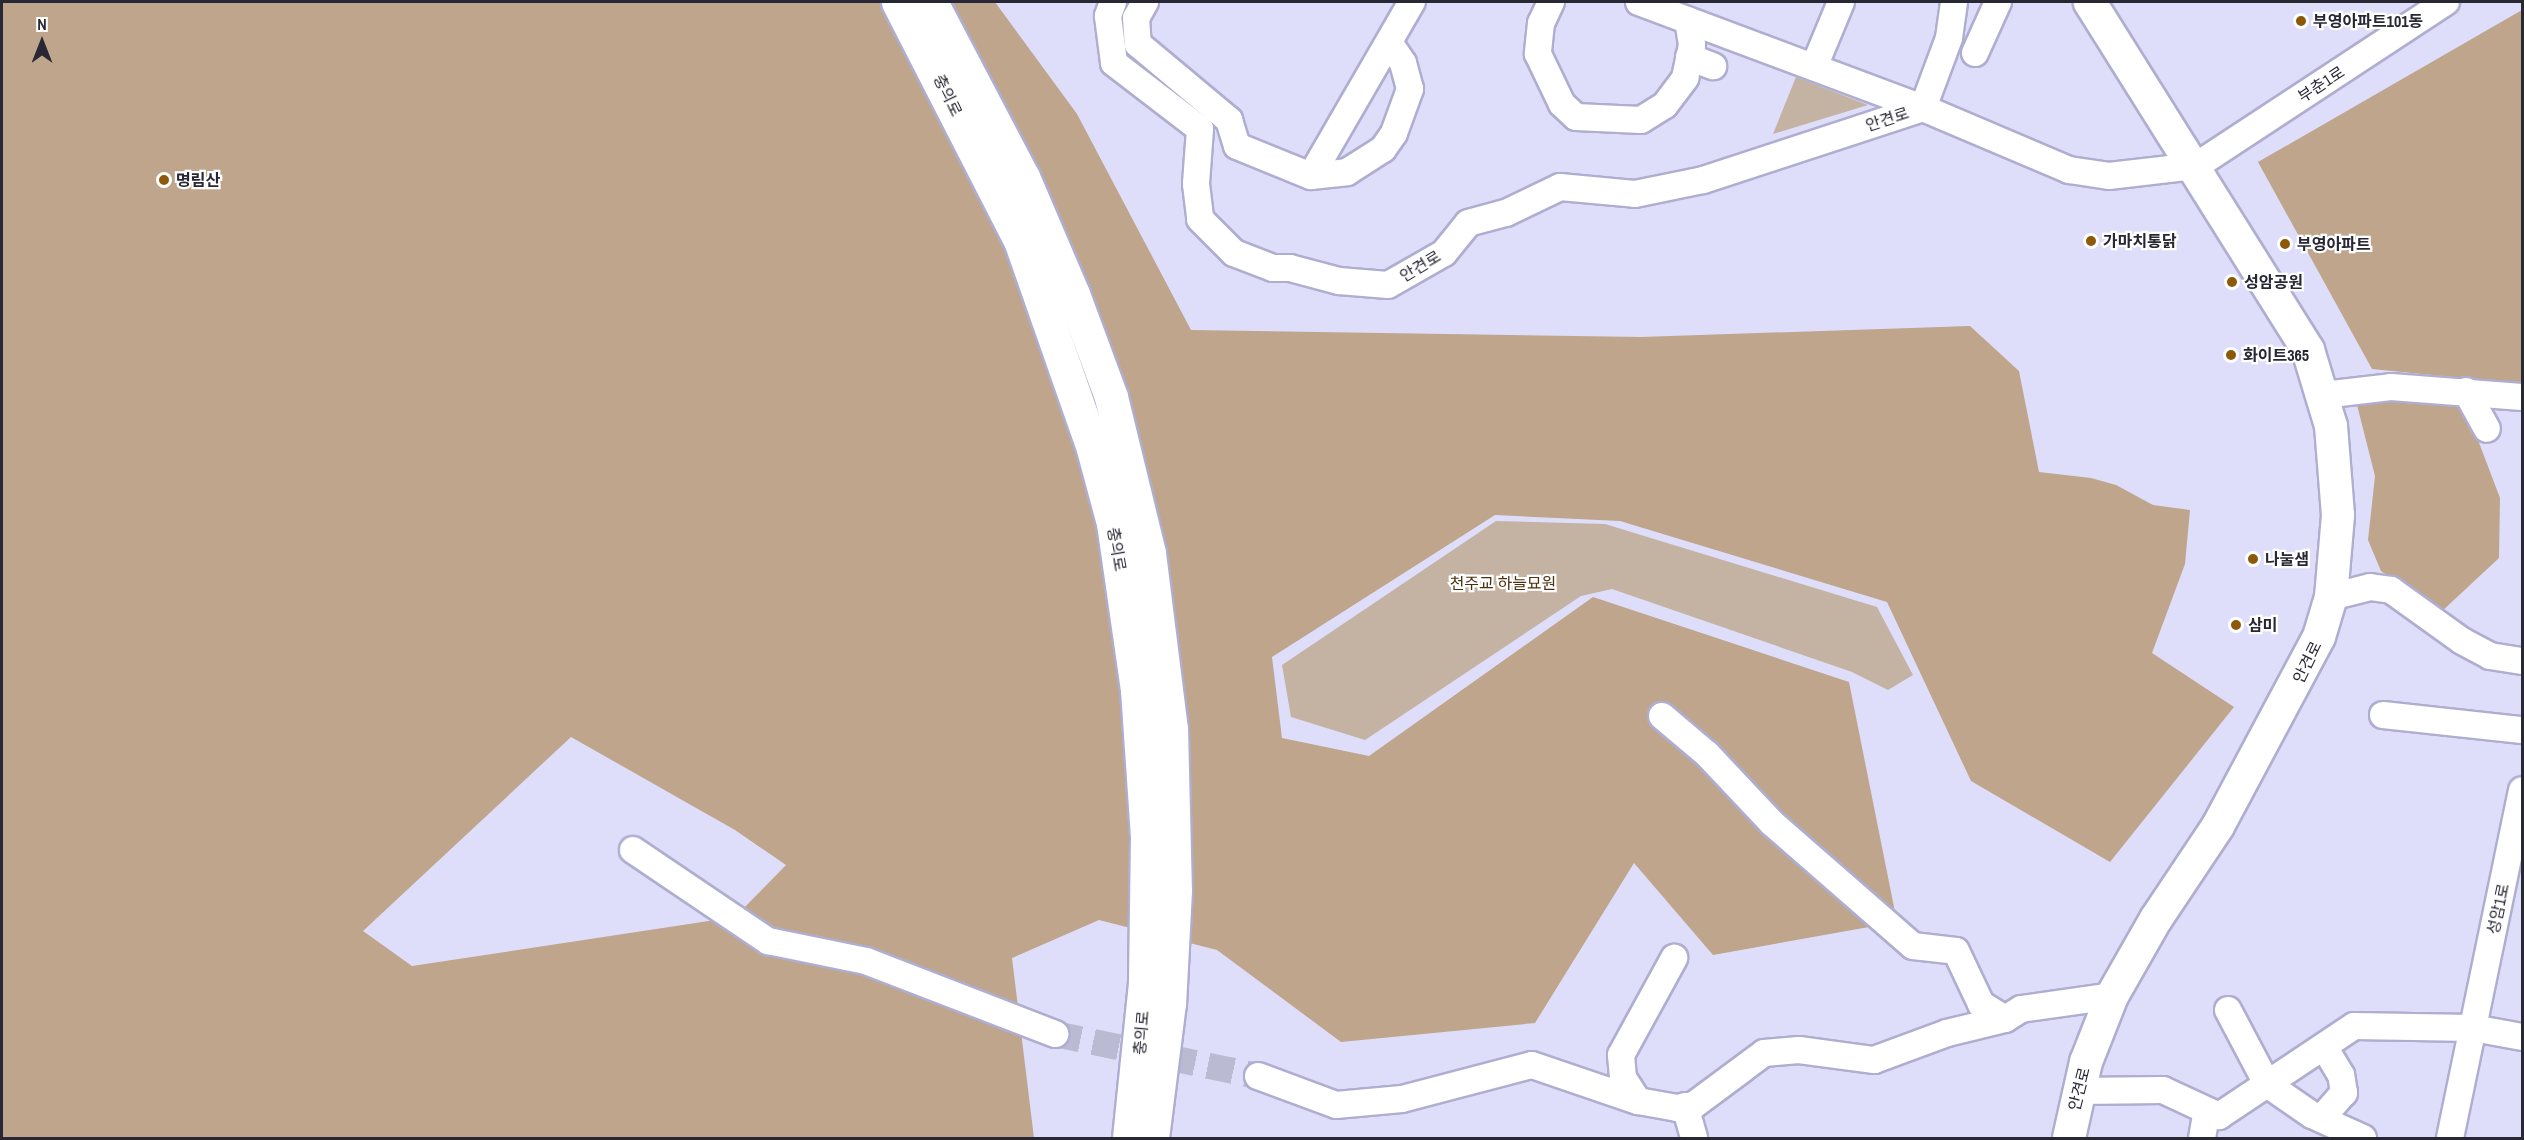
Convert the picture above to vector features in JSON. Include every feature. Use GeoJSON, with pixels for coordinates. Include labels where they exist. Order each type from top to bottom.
{"type":"FeatureCollection","features":[{"type":"Feature","properties":{"kind":"highway","name":"충의로"},"geometry":{"type":"LineString","coordinates":[[898,2],[1020,240],[1067,367],[1113,523],[1137,690],[1147,836],[1145,983],[1129,1138]]}},
{"type":"Feature","properties":{"kind":"highway","name":"충의로"},"geometry":{"type":"LineString","coordinates":[[931,2],[1009,148],[1070,284],[1111,397],[1149,553],[1171,729],[1175,890],[1169,1003],[1152,1138]]}},
{"type":"Feature","properties":{"kind":"main road","name":"안견로"},"geometry":{"type":"LineString","coordinates":[[2069,1138],[2078,1091],[2112,996],[2156,919],[2218,826],[2281,714],[2314,648],[2331,597],[2337,490],[2331,426],[2323,395],[2296,327],[2090,2]]}},
{"type":"Feature","properties":{"kind":"street","name":"안견로"},"geometry":{"type":"LineString","coordinates":[[1113,2],[1108,16],[1114,63],[1200,129],[1196,184],[1200,219],[1234,253],[1273,268],[1290,268],[1339,281],[1388,285],[1444,253],[1468,223],[1506,213],[1560,187],[1635,194],[1703,180],[1923,108]]}},
{"type":"Feature","properties":{"kind":"street"},"geometry":{"type":"LineString","coordinates":[[1145,2],[1136,18],[1138,45],[1229,120],[1237,146],[1311,176],[1347,172],[1383,149],[1394,133],[1410,89],[1403,63],[1389,42]]}},
{"type":"Feature","properties":{"kind":"street"},"geometry":{"type":"LineString","coordinates":[[1551,2],[1541,23],[1538,54],[1551,86],[1576,117],[1641,120],[1681,103],[1689,57],[1688,20]]}},
{"type":"Feature","properties":{"kind":"street","name":"안견로"},"geometry":{"type":"LineString","coordinates":[[1639,2],[1923,108],[2079,173],[2129,176],[2196,166]]}},
{"type":"Feature","properties":{"kind":"street"},"geometry":{"type":"LineString","coordinates":[[1814,67],[1841,2]]}},
{"type":"Feature","properties":{"kind":"street"},"geometry":{"type":"LineString","coordinates":[[1923,108],[1949,38],[1954,2]]}},
{"type":"Feature","properties":{"kind":"street","name":"부춘1로"},"geometry":{"type":"LineString","coordinates":[[2196,166],[2446,2]]}},
{"type":"Feature","properties":{"kind":"street"},"geometry":{"type":"LineString","coordinates":[[1311,176],[1389,42],[1407,3]]}},
{"type":"Feature","properties":{"kind":"street"},"geometry":{"type":"LineString","coordinates":[[1975,53],[1997,19]]}},
{"type":"Feature","properties":{"kind":"street"},"geometry":{"type":"LineString","coordinates":[[1689,57],[1713,66]]}},
{"type":"Feature","properties":{"kind":"street"},"geometry":{"type":"LineString","coordinates":[[2323,395],[2391,387],[2523,397]]}},
{"type":"Feature","properties":{"kind":"street"},"geometry":{"type":"LineString","coordinates":[[2466,391],[2487,429]]}},
{"type":"Feature","properties":{"kind":"street"},"geometry":{"type":"LineString","coordinates":[[2331,597],[2370,587],[2391,590],[2462,640],[2490,656],[2523,661]]}},
{"type":"Feature","properties":{"kind":"street"},"geometry":{"type":"LineString","coordinates":[[2383,715],[2523,730]]}},
{"type":"Feature","properties":{"kind":"street"},"geometry":{"type":"LineString","coordinates":[[1662,716],[1707,754],[1772,823],[1913,946],[1956,951],[1981,1004],[2005,1019]]}},
{"type":"Feature","properties":{"kind":"street","name":"성암1로"},"geometry":{"type":"LineString","coordinates":[[2450,1138],[2473,1028],[2516,853],[2523,790]]}},
{"type":"Feature","properties":{"kind":"street"},"geometry":{"type":"LineString","coordinates":[[633,850],[768,940],[866,961],[1055,1034]]}},
{"type":"Feature","properties":{"kind":"street"},"geometry":{"type":"LineString","coordinates":[[1638,1101],[1623,1078],[1621,1055],[1674,958]]}},
{"type":"Feature","properties":{"kind":"street"},"geometry":{"type":"LineString","coordinates":[[1258,1076],[1336,1105],[1402,1099],[1532,1065],[1638,1101],[1685,1106],[1694,1105],[1764,1053],[1799,1050],[1874,1060],[1947,1033],[2005,1019],[2021,1009],[2112,996]]}},
{"type":"Feature","properties":{"kind":"street"},"geometry":{"type":"LineString","coordinates":[[2228,1010],[2267,1084],[2321,1119],[2363,1138]]}},
{"type":"Feature","properties":{"kind":"street"},"geometry":{"type":"LineString","coordinates":[[2078,1091],[2163,1090],[2219,1116],[2354,1026],[2473,1028],[2523,1037]]}},
{"type":"Feature","properties":{"kind":"street"},"geometry":{"type":"LineString","coordinates":[[2321,1119],[2344,1093],[2341,1075],[2324,1047]]}},
{"type":"Feature","properties":{"kind":"street"},"geometry":{"type":"LineString","coordinates":[[1685,1106],[1694,1138]]}},
{"type":"Feature","properties":{"kind":"street"},"geometry":{"type":"LineString","coordinates":[[2202,1138],[2207,1111]]}},
{"type":"Feature","properties":{"kind":"green space"},"geometry":{"type":"Polygon","coordinates":[[[1796,77],[1868,105],[1773,134],[1796,77]]]}},
{"type":"Feature","properties":{"kind":"green space","name":"천주교 하늘묘원"},"geometry":{"type":"Polygon","coordinates":[[[1496,521],[1605,524],[1877,607],[1913,675],[1888,690],[1852,672],[1612,589],[1581,596],[1365,740],[1291,717],[1282,665],[1496,521]]]}},
{"type":"Feature","properties":{"kind":"shaded area"},"geometry":{"type":"Polygon","coordinates":[[[2,2],[995,2],[1077,114],[1191,330],[1641,337],[1970,326],[2019,371],[2039,472],[2091,478],[2116,485],[2153,505],[2190,510],[2185,564],[2152,653],[2234,707],[2110,862],[1971,781],[1887,602],[1620,521],[1495,515],[1272,657],[1282,738],[1369,756],[1593,597],[1849,682],[1897,922],[1713,955],[1634,863],[1535,1023],[1341,1042],[1217,950],[1099,920],[1012,958],[1034,1138],[2,1138],[2,2]],[[571,737],[363,931],[412,966],[735,917],[786,865],[735,830],[571,737]]]}},
{"type":"Feature","properties":{"kind":"shaded area"},"geometry":{"type":"Polygon","coordinates":[[[2522,10],[2522,384],[2372,369],[2258,162],[2522,10]]]}},
{"type":"Feature","properties":{"kind":"shaded area"},"geometry":{"type":"Polygon","coordinates":[[[2353,389],[2454,396],[2478,440],[2500,498],[2499,558],[2441,612],[2381,571],[2368,540],[2375,476],[2353,389]]]}},
{"type":"Feature","properties":{"kind":"tunnel"},"geometry":{"type":"LineString","coordinates":[[1055,1034],[1258,1076]]}},
{"type":"Feature","properties":{"kind":"place","name":"부영아파트101동"},"geometry":{"type":"Point","coordinates":[2301,21]}},
{"type":"Feature","properties":{"kind":"place","name":"명림산"},"geometry":{"type":"Point","coordinates":[164,180]}},
{"type":"Feature","properties":{"kind":"place","name":"가마치통닭"},"geometry":{"type":"Point","coordinates":[2091,241]}},
{"type":"Feature","properties":{"kind":"place","name":"부영아파트"},"geometry":{"type":"Point","coordinates":[2285,244]}},
{"type":"Feature","properties":{"kind":"place","name":"성암공원"},"geometry":{"type":"Point","coordinates":[2232,282]}},
{"type":"Feature","properties":{"kind":"place","name":"화이트365"},"geometry":{"type":"Point","coordinates":[2231,355]}},
{"type":"Feature","properties":{"kind":"place","name":"나눌샘"},"geometry":{"type":"Point","coordinates":[2253,559]}},
{"type":"Feature","properties":{"kind":"place","name":"삼미"},"geometry":{"type":"Point","coordinates":[2236,625]}}]}
